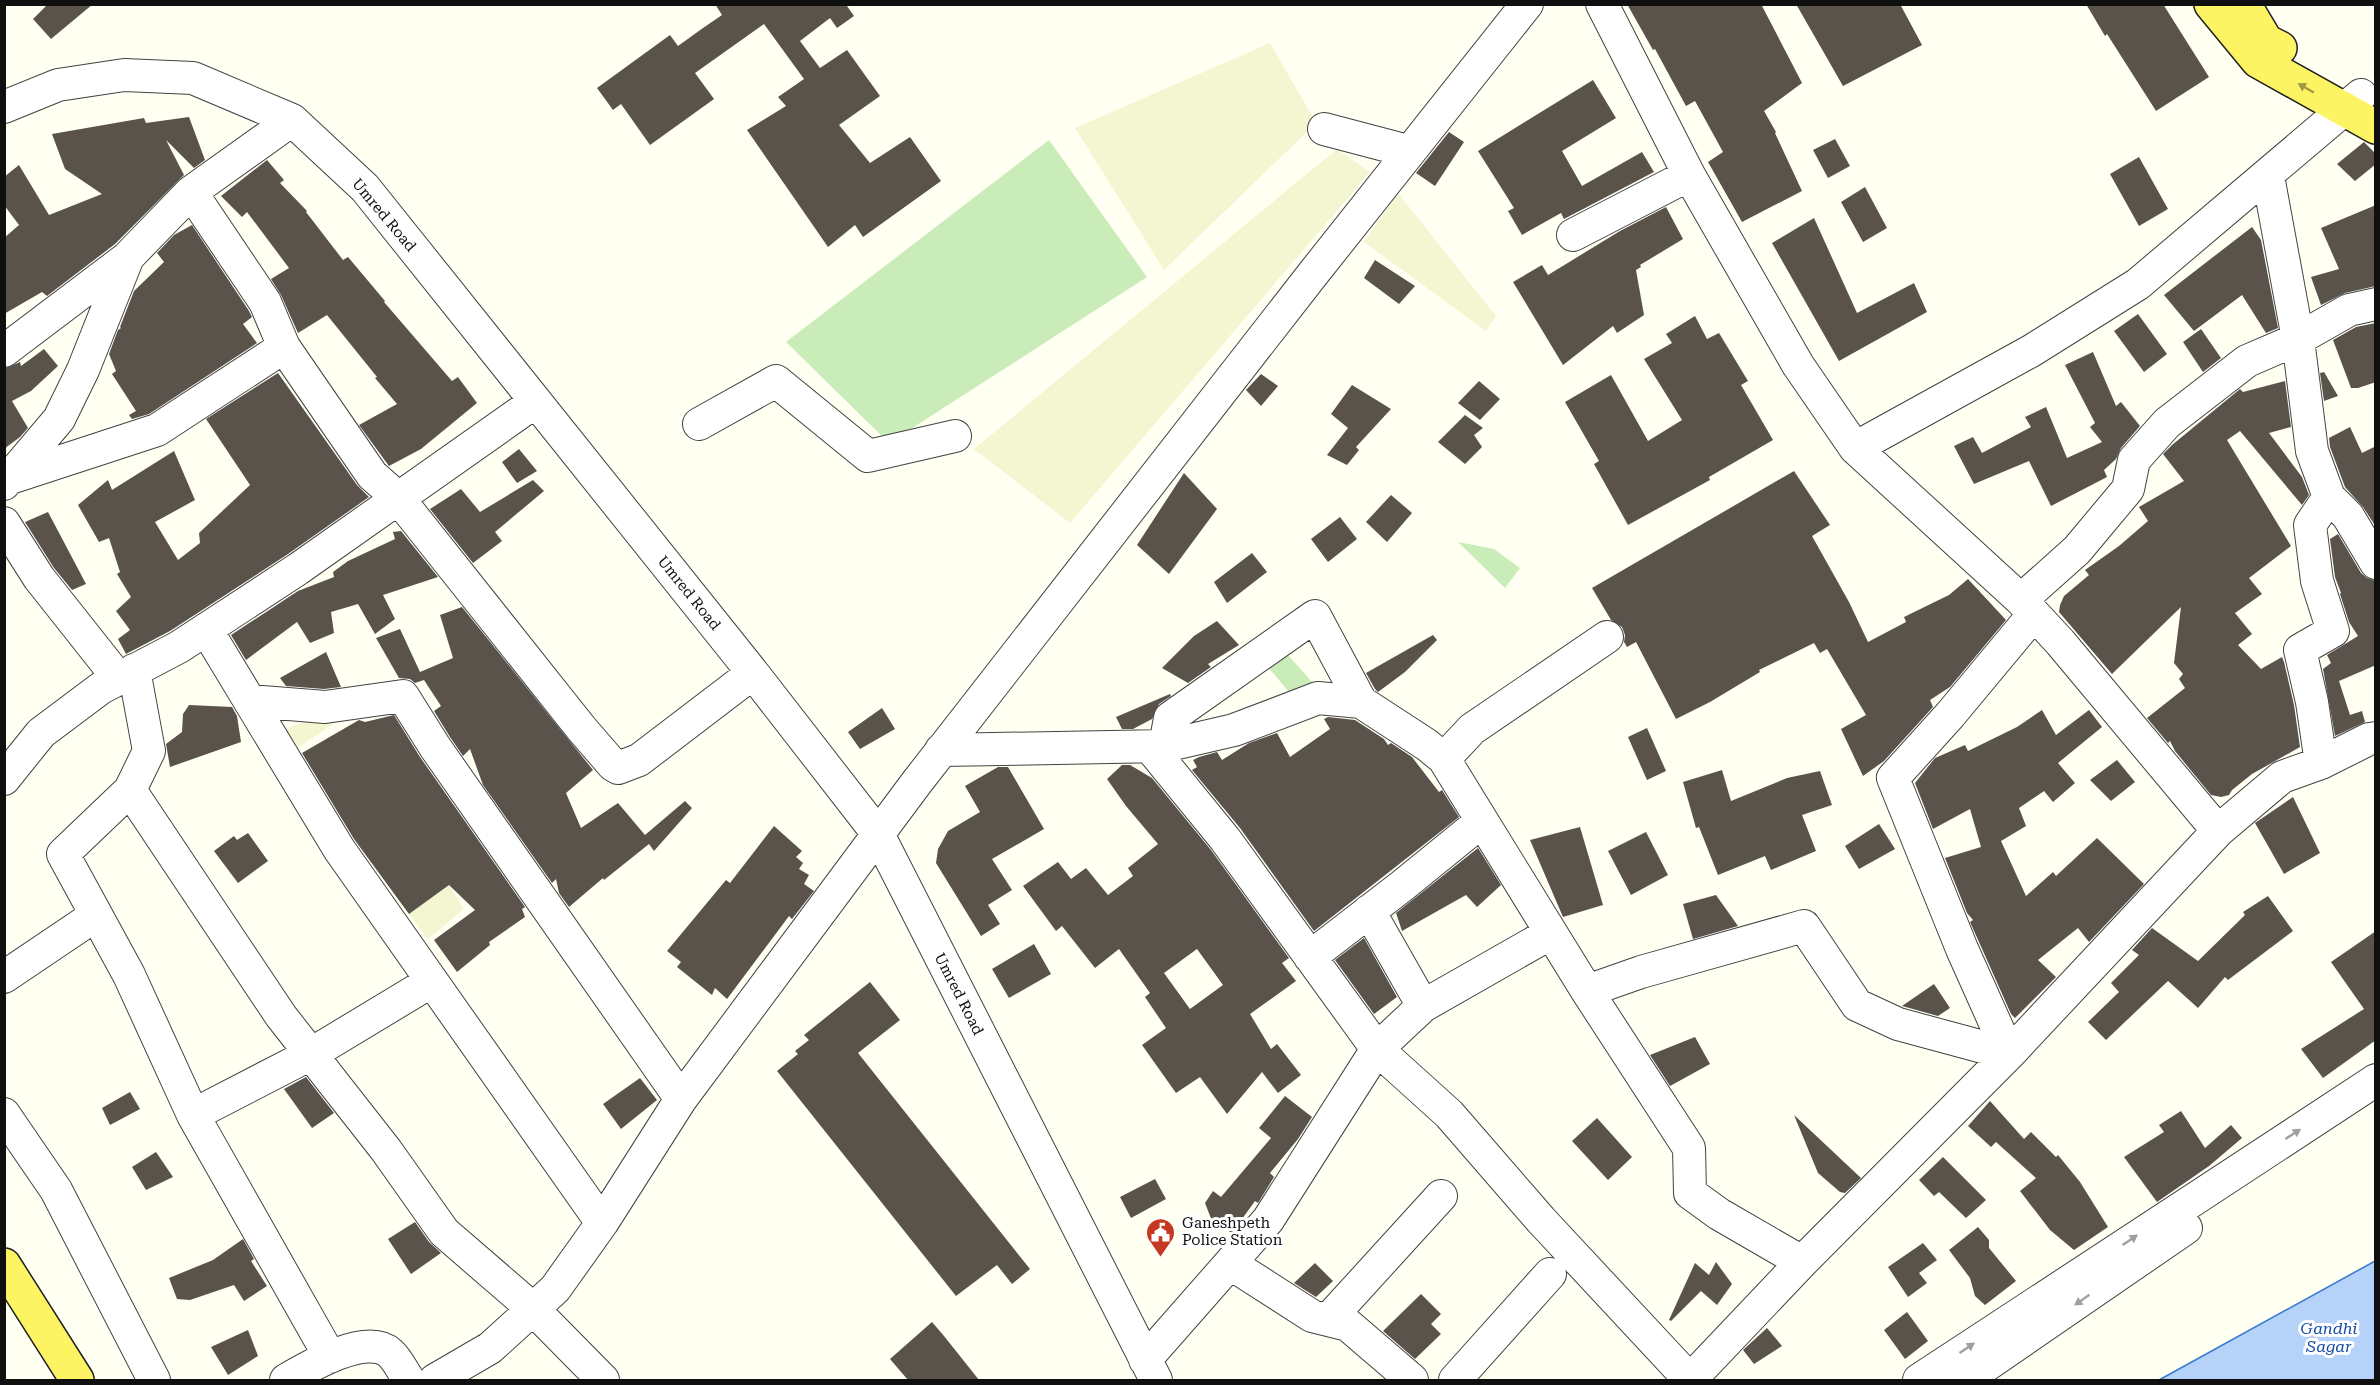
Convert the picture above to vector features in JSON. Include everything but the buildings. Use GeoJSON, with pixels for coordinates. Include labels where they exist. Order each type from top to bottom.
{"type":"FeatureCollection","features":[{"type":"Feature","properties":{"kind":"main road"},"geometry":{"type":"LineString","coordinates":[[2211,4],[2258,60],[2360,102]]}},
{"type":"Feature","properties":{"kind":"main road"},"geometry":{"type":"LineString","coordinates":[[2244,4],[2266,41],[2360,102],[2376,127]]}},
{"type":"Feature","properties":{"kind":"main road"},"geometry":{"type":"LineString","coordinates":[[4,1265],[77,1380]]}},
{"type":"Feature","properties":{"kind":"main road"},"geometry":{"type":"LineString","coordinates":[[4,1303],[55,1380]]}},
{"type":"Feature","properties":{"kind":"street"},"geometry":{"type":"LineString","coordinates":[[435,1380],[490,1348],[555,1289],[603,1223],[681,1099],[941,750],[1311,274],[1527,4]]}},
{"type":"Feature","properties":{"kind":"street"},"geometry":{"type":"LineString","coordinates":[[1602,4],[1689,175],[1798,365],[1855,448],[2028,607],[2218,831]]}},
{"type":"Feature","properties":{"kind":"street","name":"Umred Road"},"geometry":{"type":"LineString","coordinates":[[4,107],[58,86],[124,75],[193,78],[292,120],[365,188],[753,673],[878,834],[1151,1370]]}},
{"type":"Feature","properties":{"kind":"street"},"geometry":{"type":"LineString","coordinates":[[1855,448],[2031,351],[2138,284],[2360,102]]}},
{"type":"Feature","properties":{"kind":"street"},"geometry":{"type":"LineString","coordinates":[[4,351],[128,257],[191,192],[292,120]]}},
{"type":"Feature","properties":{"kind":"street"},"geometry":{"type":"LineString","coordinates":[[1324,129],[1400,149]]}},
{"type":"Feature","properties":{"kind":"street"},"geometry":{"type":"LineString","coordinates":[[1573,235],[1689,175]]}},
{"type":"Feature","properties":{"kind":"street"},"geometry":{"type":"LineString","coordinates":[[2268,176],[2298,339],[2312,451],[2329,496],[2348,516],[2376,563]]}},
{"type":"Feature","properties":{"kind":"street"},"geometry":{"type":"LineString","coordinates":[[191,192],[265,302],[284,347],[372,475],[399,499],[581,728],[618,768],[639,760],[753,673]]}},
{"type":"Feature","properties":{"kind":"street"},"geometry":{"type":"LineString","coordinates":[[6,482],[59,419],[82,370],[128,257]]}},
{"type":"Feature","properties":{"kind":"street"},"geometry":{"type":"LineString","coordinates":[[2009,1054],[1962,949],[1893,778],[1950,715],[2028,607],[2128,489],[2134,460],[2167,423],[2247,361],[2298,339],[2349,310],[2376,304]]}},
{"type":"Feature","properties":{"kind":"street"},"geometry":{"type":"LineString","coordinates":[[6,482],[157,430],[284,347]]}},
{"type":"Feature","properties":{"kind":"street"},"geometry":{"type":"LineString","coordinates":[[699,424],[776,381],[868,456],[955,436]]}},
{"type":"Feature","properties":{"kind":"street"},"geometry":{"type":"LineString","coordinates":[[8,765],[41,733],[101,688],[179,647],[298,569],[535,402]]}},
{"type":"Feature","properties":{"kind":"street"},"geometry":{"type":"LineString","coordinates":[[2321,763],[2312,702],[2300,650],[2333,631],[2317,582],[2310,525],[2329,496]]}},
{"type":"Feature","properties":{"kind":"street"},"geometry":{"type":"LineString","coordinates":[[4,523],[39,578],[127,675],[149,751],[130,790],[63,854],[129,975],[193,1115],[330,1357]]}},
{"type":"Feature","properties":{"kind":"street"},"geometry":{"type":"LineString","coordinates":[[1158,747],[1170,718],[1315,616],[1361,702]]}},
{"type":"Feature","properties":{"kind":"street"},"geometry":{"type":"LineString","coordinates":[[206,629],[339,849],[603,1223]]}},
{"type":"Feature","properties":{"kind":"street"},"geometry":{"type":"LineString","coordinates":[[1444,759],[1472,729],[1607,637]]}},
{"type":"Feature","properties":{"kind":"street"},"geometry":{"type":"LineString","coordinates":[[250,701],[325,707],[403,696],[435,747],[681,1099]]}},
{"type":"Feature","properties":{"kind":"street"},"geometry":{"type":"LineString","coordinates":[[941,750],[1158,747],[1234,730],[1318,698],[1361,702],[1427,745],[1444,759],[1587,991],[1689,1148],[1690,1193],[1719,1214],[1802,1262]]}},
{"type":"Feature","properties":{"kind":"street"},"geometry":{"type":"LineString","coordinates":[[1158,747],[1377,1049],[1449,1114],[1541,1220],[1690,1380],[1802,1262],[2009,1054],[2218,831],[2282,777],[2321,763],[2369,739],[2376,738]]}},
{"type":"Feature","properties":{"kind":"street"},"geometry":{"type":"LineString","coordinates":[[130,790],[281,1016],[386,1150],[444,1232],[533,1309],[603,1380]]}},
{"type":"Feature","properties":{"kind":"street"},"geometry":{"type":"LineString","coordinates":[[1310,957],[1482,820]]}},
{"type":"Feature","properties":{"kind":"street"},"geometry":{"type":"LineString","coordinates":[[1369,911],[1424,1006]]}},
{"type":"Feature","properties":{"kind":"street"},"geometry":{"type":"LineString","coordinates":[[4,977],[96,915]]}},
{"type":"Feature","properties":{"kind":"street"},"geometry":{"type":"LineString","coordinates":[[1587,991],[1641,972],[1804,926],[1857,1005],[1898,1024],[2009,1054]]}},
{"type":"Feature","properties":{"kind":"street"},"geometry":{"type":"LineString","coordinates":[[1151,1370],[1231,1264],[1268,1220],[1377,1049],[1424,1006],[1551,933]]}},
{"type":"Feature","properties":{"kind":"street"},"geometry":{"type":"LineString","coordinates":[[193,1115],[311,1054],[432,981]]}},
{"type":"Feature","properties":{"kind":"street"},"geometry":{"type":"LineString","coordinates":[[1918,1380],[2376,1080]]}},
{"type":"Feature","properties":{"kind":"street"},"geometry":{"type":"LineString","coordinates":[[1965,1380],[2182,1231],[2376,1106]]}},
{"type":"Feature","properties":{"kind":"street"},"geometry":{"type":"LineString","coordinates":[[4,1114],[56,1190],[154,1380]]}},
{"type":"Feature","properties":{"kind":"street"},"geometry":{"type":"LineString","coordinates":[[1328,1320],[1441,1196]]}},
{"type":"Feature","properties":{"kind":"street"},"geometry":{"type":"LineString","coordinates":[[1231,1264],[1312,1316],[1348,1325],[1412,1380]]}},
{"type":"Feature","properties":{"kind":"street"},"geometry":{"type":"LineString","coordinates":[[1455,1380],[1550,1274]]}},
{"type":"Feature","properties":{"kind":"street"},"geometry":{"type":"LineString","coordinates":[[286,1380],[330,1357],[360,1346],[381,1347],[390,1353],[408,1380]]}},
{"type":"Feature","properties":{"kind":"green space"},"geometry":{"type":"Polygon","coordinates":[[[1270,43],[1316,123],[1164,270],[1075,128],[1270,43]]]}},
{"type":"Feature","properties":{"kind":"green space"},"geometry":{"type":"Polygon","coordinates":[[[1049,140],[1147,277],[889,443],[786,342],[1049,140]]]}},
{"type":"Feature","properties":{"kind":"green space"},"geometry":{"type":"Polygon","coordinates":[[[1337,149],[1370,172],[1070,523],[974,449],[1337,149]]]}},
{"type":"Feature","properties":{"kind":"green space"},"geometry":{"type":"Polygon","coordinates":[[[1398,193],[1496,316],[1486,331],[1364,242],[1398,193]]]}},
{"type":"Feature","properties":{"kind":"green space"},"geometry":{"type":"Polygon","coordinates":[[[1458,542],[1494,549],[1520,568],[1505,588],[1458,542]]]}},
{"type":"Feature","properties":{"kind":"green space"},"geometry":{"type":"Polygon","coordinates":[[[1288,655],[1312,682],[1295,699],[1267,666],[1288,655]]]}},
{"type":"Feature","properties":{"kind":"green space"},"geometry":{"type":"Polygon","coordinates":[[[335,712],[340,719],[296,749],[284,729],[335,712]]]}},
{"type":"Feature","properties":{"kind":"green space"},"geometry":{"type":"Polygon","coordinates":[[[449,885],[464,909],[428,939],[409,914],[449,885]]]}},
{"type":"Feature","properties":{"kind":"water","name":"Gandhi Sagar"},"geometry":{"type":"Polygon","coordinates":[[[2375,1261],[2375,1380],[2159,1380],[2375,1261]]]}},
{"type":"Feature","properties":{"kind":"place","name":"Ganeshpeth Police Station"},"geometry":{"type":"Point","coordinates":[1161,1258]}}]}
